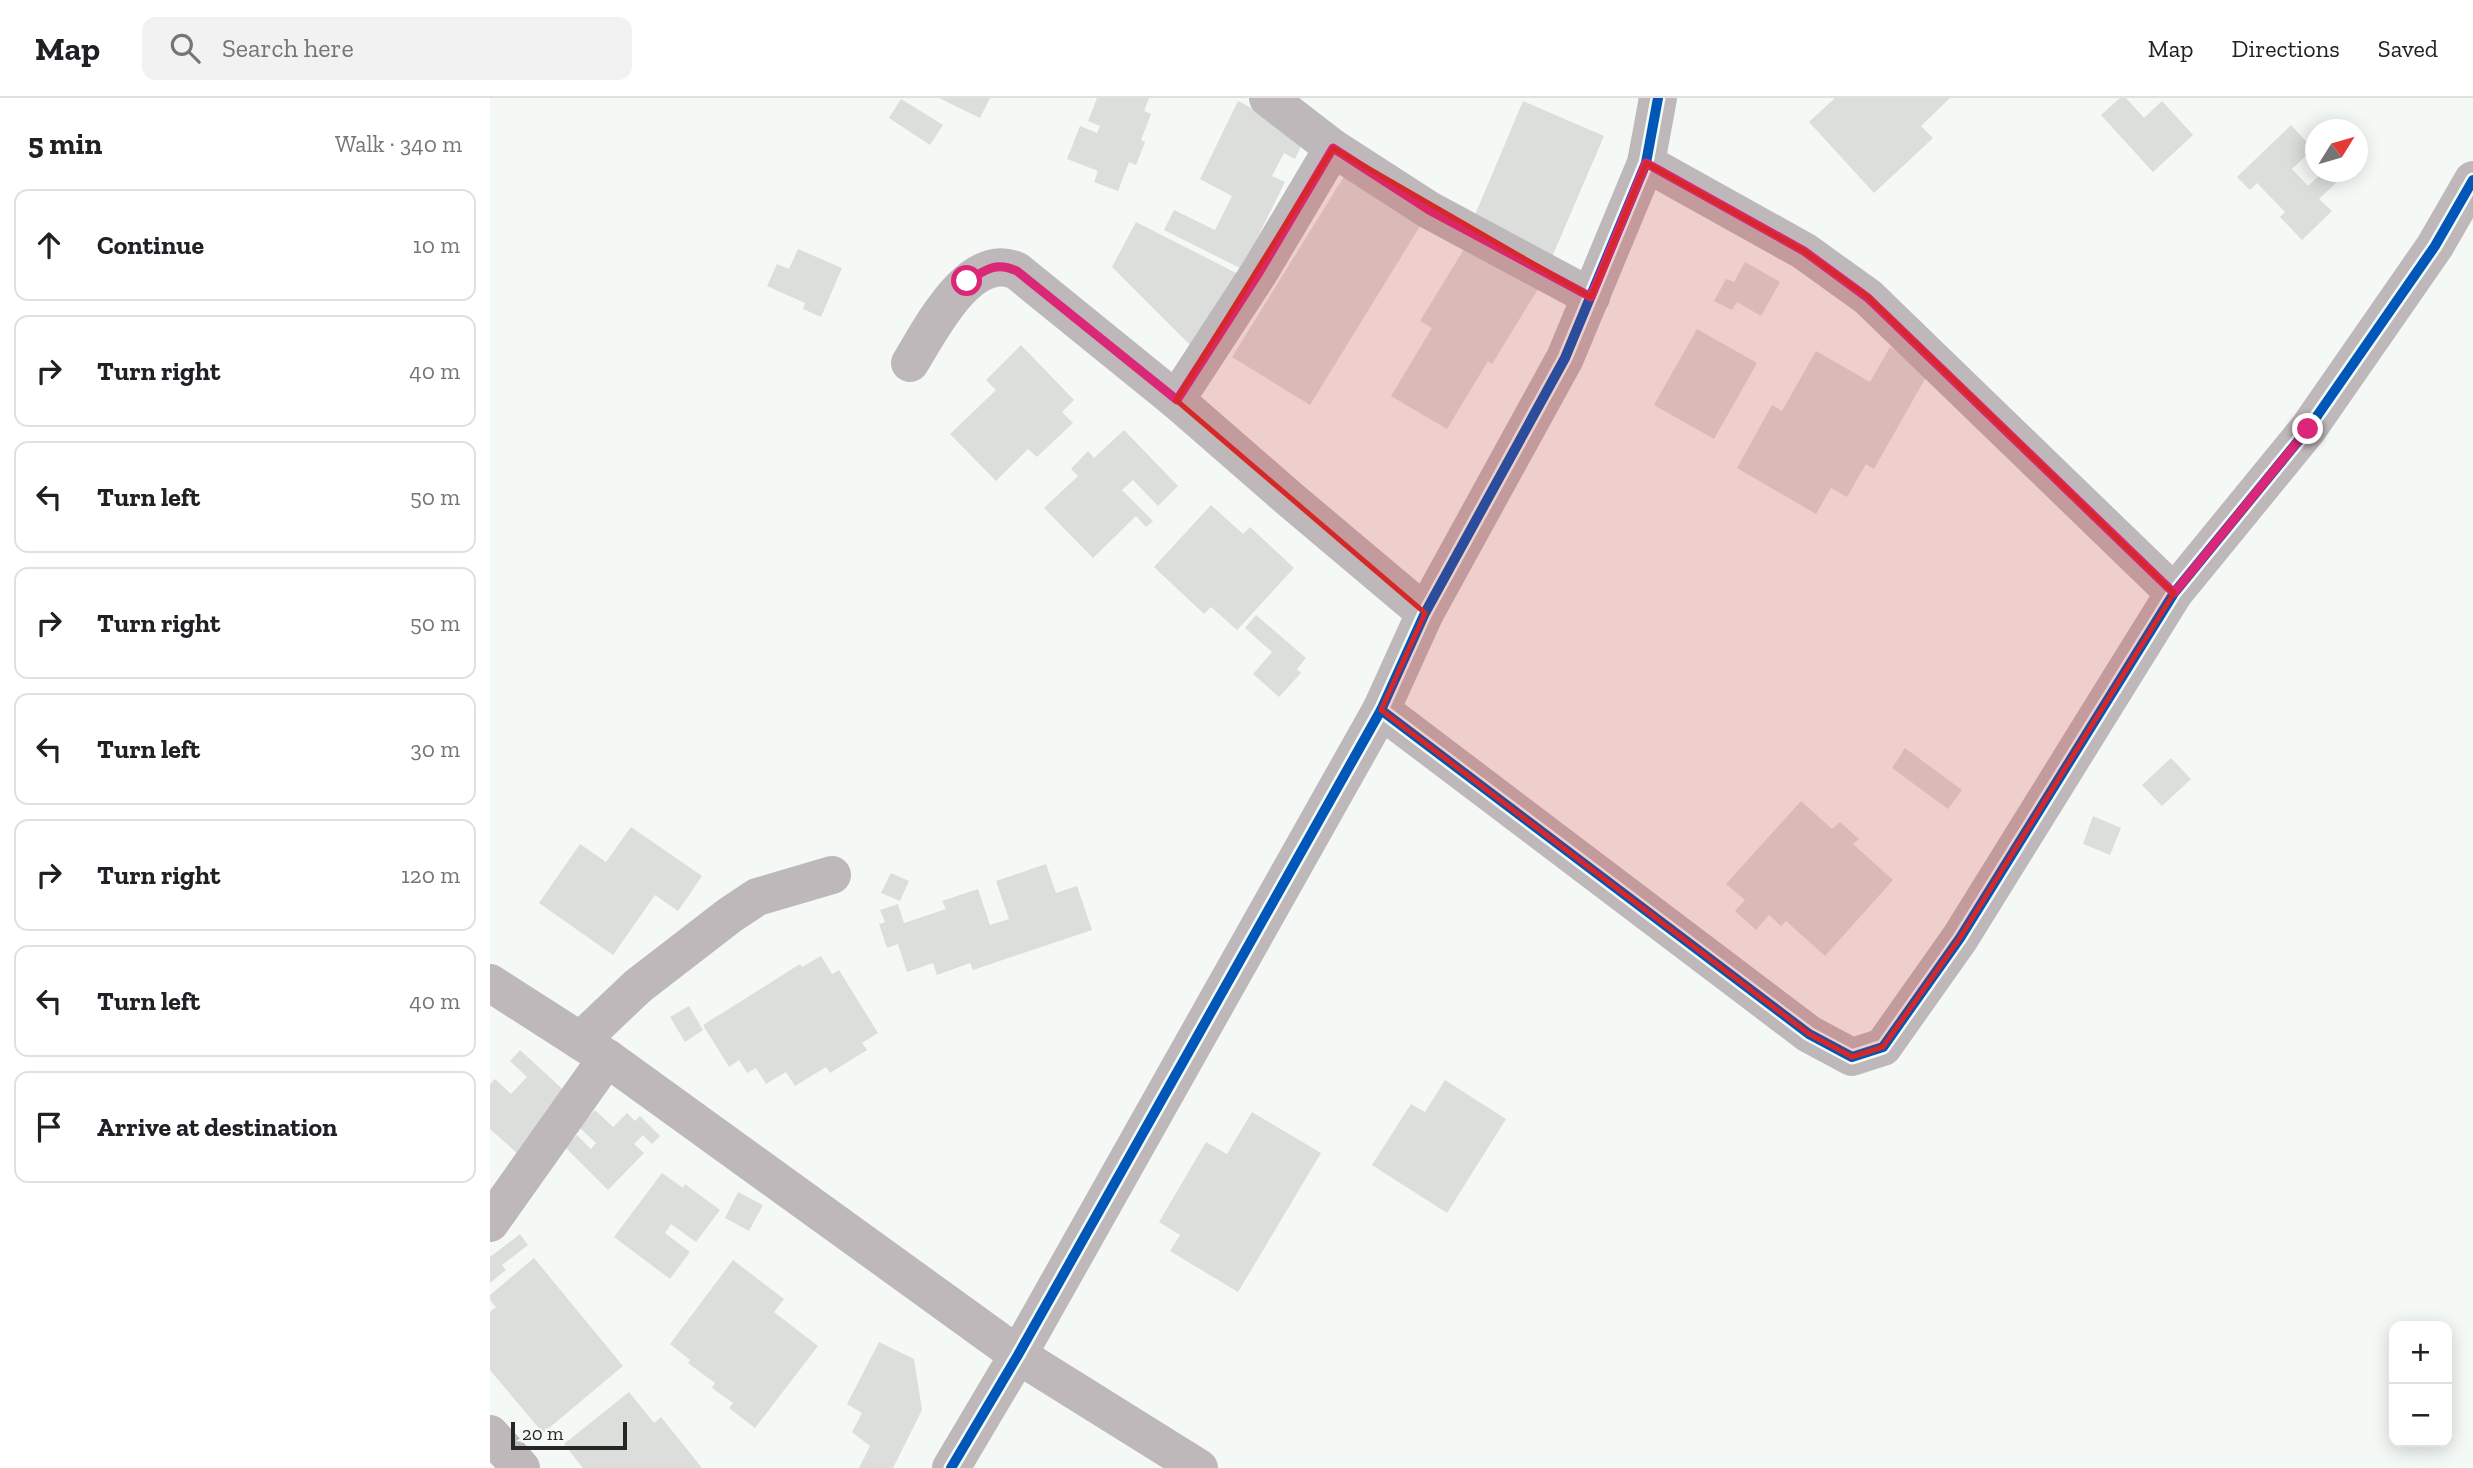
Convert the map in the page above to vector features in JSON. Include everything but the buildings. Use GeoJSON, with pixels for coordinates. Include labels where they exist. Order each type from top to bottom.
{"type":"FeatureCollection","features":[{"type":"Feature","properties":{"kind":"street"},"geometry":{"type":"LineString","coordinates":[[1268,98],[1333,148],[1429,210],[1591,297]]}},
{"type":"Feature","properties":{"kind":"street"},"geometry":{"type":"LineString","coordinates":[[951,1468],[1018,1355],[1381,710],[1425,613],[1565,358],[1646,163],[1658,98]]}},
{"type":"Feature","properties":{"kind":"street"},"geometry":{"type":"LineString","coordinates":[[1177,400],[1260,271],[1333,148]]}},
{"type":"Feature","properties":{"kind":"street"},"geometry":{"type":"LineString","coordinates":[[1646,163],[1804,251],[1868,298],[2174,593]]}},
{"type":"Feature","properties":{"kind":"street"},"geometry":{"type":"LineString","coordinates":[[1381,710],[1809,1034],[1852,1057],[1883,1047],[1960,938],[2174,593],[2308,429],[2435,246],[2473,180]]}},
{"type":"Feature","properties":{"kind":"street"},"geometry":{"type":"LineString","coordinates":[[910,363],[940,312],[967,281],[990,268],[1005,265],[1017,271],[1177,400],[1425,613]]}},
{"type":"Feature","properties":{"kind":"street"},"geometry":{"type":"LineString","coordinates":[[490,1223],[594,1049],[638,986],[757,897],[832,875]]}},
{"type":"Feature","properties":{"kind":"street"},"geometry":{"type":"LineString","coordinates":[[490,983],[594,1049],[1018,1355],[1199,1468]]}},
{"type":"Feature","properties":{"kind":"street"},"geometry":{"type":"LineString","coordinates":[[490,1434],[521,1468]]}},
{"type":"Feature","properties":{"kind":"highlighted area"},"geometry":{"type":"Polygon","coordinates":[[[1333,148],[1591,297],[1646,163],[1804,251],[1868,297],[2174,593],[1960,938],[1883,1047],[1852,1057],[1809,1034],[1381,710],[1425,613],[1176,400],[1333,148]]]}},
{"type":"Feature","properties":{"kind":"cycle path"},"geometry":{"type":"LineString","coordinates":[[951,1468],[1018,1355],[1381,710],[1425,613],[1565,358],[1646,163],[1658,98]]}},
{"type":"Feature","properties":{"kind":"cycle path"},"geometry":{"type":"LineString","coordinates":[[1381,710],[1809,1034],[1852,1057],[1883,1047],[1960,938],[2174,593],[2308,429],[2435,246],[2473,180]]}},
{"type":"Feature","properties":{"kind":"route"},"geometry":{"type":"LineString","coordinates":[[967,281],[990,268],[1005,265],[1017,271],[1177,400],[1260,271],[1333,148],[1429,210],[1591,297],[1646,163],[1804,251],[1868,298],[2174,593],[2308,429]]}}]}
